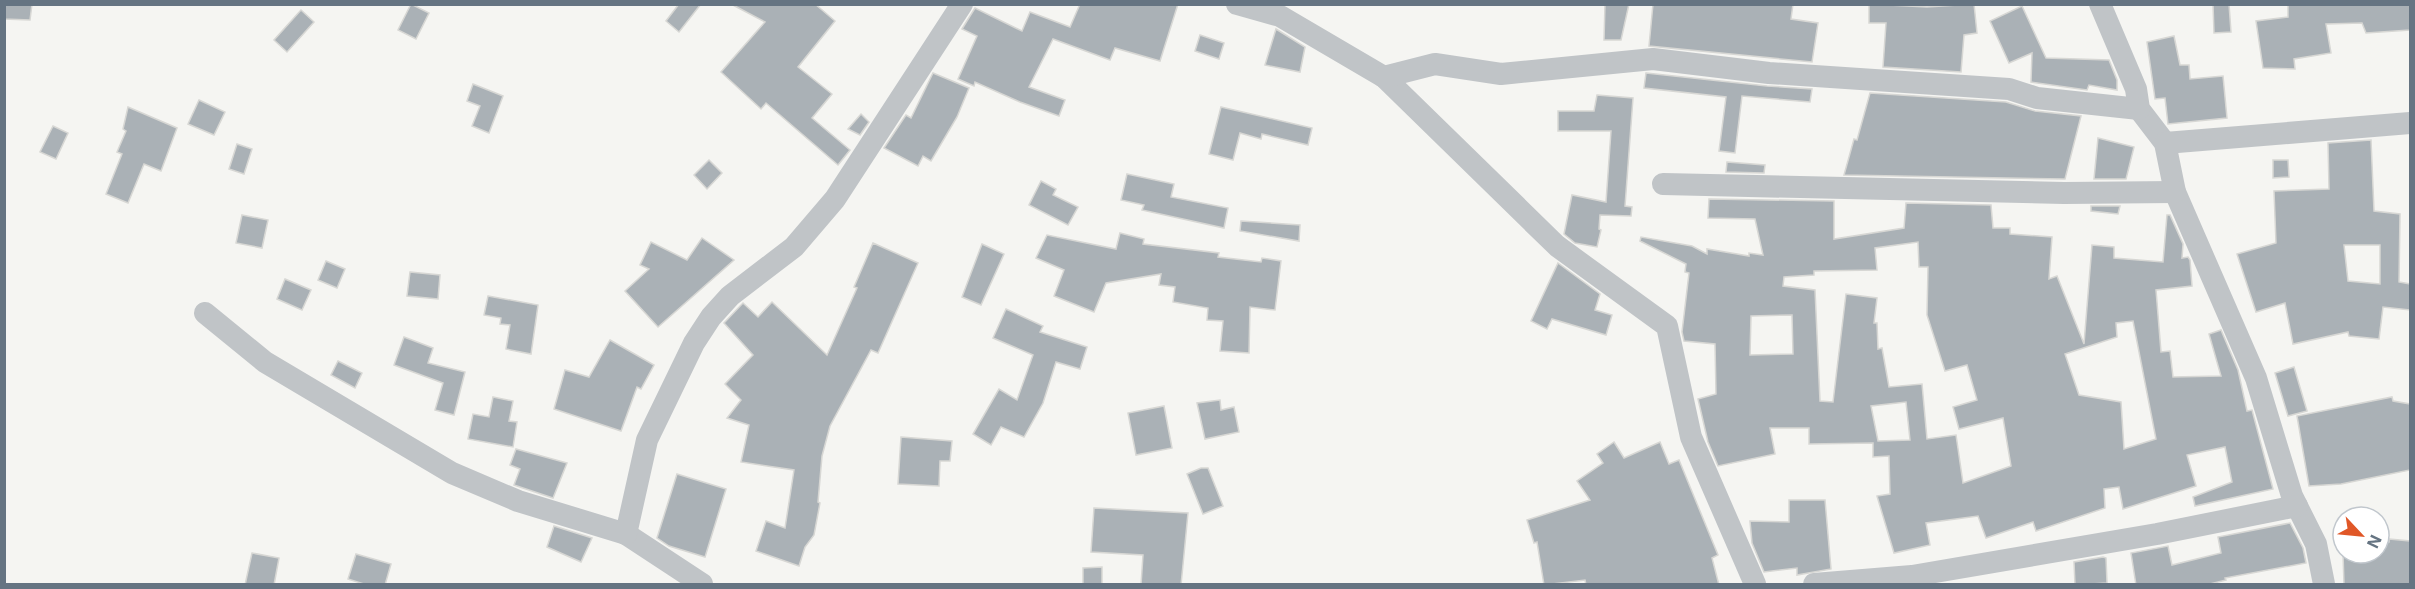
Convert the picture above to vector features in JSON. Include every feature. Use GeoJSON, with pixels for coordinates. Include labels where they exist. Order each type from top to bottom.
{"type":"FeatureCollection","features":[{"type":"Feature","properties":{"kind":"street"},"geometry":{"type":"LineString","coordinates":[[626,534],[647,440],[694,343],[711,317],[730,297],[794,247],[835,199],[962,4]]}},
{"type":"Feature","properties":{"kind":"street"},"geometry":{"type":"LineString","coordinates":[[1237,4],[1280,16],[1384,77],[1557,246],[1667,326],[1691,437],[1755,585]]}},
{"type":"Feature","properties":{"kind":"street"},"geometry":{"type":"LineString","coordinates":[[2100,4],[2136,89],[2139,110],[2165,143],[2175,192],[2256,378],[2297,506],[2316,544],[2324,585]]}},
{"type":"Feature","properties":{"kind":"street"},"geometry":{"type":"LineString","coordinates":[[1384,77],[1435,64],[1501,74],[1653,59],[1769,73],[2009,89],[2037,98],[2139,110]]}},
{"type":"Feature","properties":{"kind":"street"},"geometry":{"type":"LineString","coordinates":[[2165,143],[2410,123]]}},
{"type":"Feature","properties":{"kind":"street"},"geometry":{"type":"LineString","coordinates":[[1663,184],[2064,193],[2175,192]]}},
{"type":"Feature","properties":{"kind":"street"},"geometry":{"type":"LineString","coordinates":[[206,313],[265,362],[452,473],[518,501],[626,534],[702,585]]}},
{"type":"Feature","properties":{"kind":"street"},"geometry":{"type":"LineString","coordinates":[[1814,585],[1912,576],[2157,534],[2297,506]]}},
{"type":"Feature","properties":{"kind":"building"},"geometry":{"type":"Polygon","coordinates":[[[4,4],[32,4],[30,20],[4,19],[4,4]]]}},
{"type":"Feature","properties":{"kind":"building"},"geometry":{"type":"Polygon","coordinates":[[[411,4],[429,13],[416,39],[398,30],[411,4]]]}},
{"type":"Feature","properties":{"kind":"building"},"geometry":{"type":"Polygon","coordinates":[[[679,4],[701,4],[679,32],[666,21],[679,4]]]}},
{"type":"Feature","properties":{"kind":"building"},"geometry":{"type":"Polygon","coordinates":[[[731,4],[815,4],[835,21],[798,67],[832,94],[812,118],[850,150],[838,165],[766,103],[761,109],[721,72],[765,22],[731,4]]]}},
{"type":"Feature","properties":{"kind":"building"},"geometry":{"type":"Polygon","coordinates":[[[1080,4],[1178,4],[1160,61],[1115,48],[1110,60],[1053,39],[1029,87],[1065,100],[1059,116],[975,82],[974,86],[958,79],[977,36],[962,29],[975,8],[1022,31],[1030,12],[1070,27],[1080,4]]]}},
{"type":"Feature","properties":{"kind":"building"},"geometry":{"type":"Polygon","coordinates":[[[1605,4],[1629,4],[1621,40],[1604,40],[1605,4]]]}},
{"type":"Feature","properties":{"kind":"building"},"geometry":{"type":"Polygon","coordinates":[[[1653,4],[1793,4],[1791,19],[1818,23],[1812,62],[1649,46],[1653,4]]]}},
{"type":"Feature","properties":{"kind":"building"},"geometry":{"type":"Polygon","coordinates":[[[1869,4],[1927,7],[1974,4],[1977,33],[1964,35],[1961,72],[1883,67],[1886,23],[1869,23],[1869,4]]]}},
{"type":"Feature","properties":{"kind":"building"},"geometry":{"type":"Polygon","coordinates":[[[2213,4],[2229,4],[2231,32],[2214,33],[2213,4]]]}},
{"type":"Feature","properties":{"kind":"building"},"geometry":{"type":"Polygon","coordinates":[[[2288,4],[2410,4],[2410,30],[2366,33],[2362,23],[2326,24],[2331,53],[2294,59],[2295,69],[2263,68],[2256,21],[2288,17],[2288,4]]]}},
{"type":"Feature","properties":{"kind":"building"},"geometry":{"type":"Polygon","coordinates":[[[2022,6],[2046,58],[2109,60],[2117,80],[2117,90],[2089,85],[2087,90],[2031,82],[2032,53],[2009,63],[1990,21],[2022,6]]]}},
{"type":"Feature","properties":{"kind":"building"},"geometry":{"type":"Polygon","coordinates":[[[301,10],[314,22],[287,52],[274,40],[301,10]]]}},
{"type":"Feature","properties":{"kind":"building"},"geometry":{"type":"Polygon","coordinates":[[[1276,29],[1305,47],[1300,72],[1265,65],[1276,29]]]}},
{"type":"Feature","properties":{"kind":"building"},"geometry":{"type":"Polygon","coordinates":[[[1200,35],[1224,43],[1219,59],[1195,51],[1200,35]]]}},
{"type":"Feature","properties":{"kind":"building"},"geometry":{"type":"Polygon","coordinates":[[[2174,36],[2180,65],[2189,65],[2190,79],[2223,76],[2227,118],[2168,124],[2165,98],[2155,99],[2147,42],[2174,36]]]}},
{"type":"Feature","properties":{"kind":"building"},"geometry":{"type":"Polygon","coordinates":[[[933,73],[969,88],[957,117],[931,161],[923,156],[918,166],[884,148],[906,115],[911,118],[933,73]]]}},
{"type":"Feature","properties":{"kind":"building"},"geometry":{"type":"Polygon","coordinates":[[[1646,73],[1812,89],[1810,102],[1742,96],[1735,153],[1719,151],[1726,97],[1644,88],[1646,73]]]}},
{"type":"Feature","properties":{"kind":"building"},"geometry":{"type":"Polygon","coordinates":[[[473,84],[503,96],[489,133],[472,126],[480,106],[467,101],[473,84]]]}},
{"type":"Feature","properties":{"kind":"building"},"geometry":{"type":"Polygon","coordinates":[[[1870,93],[2006,102],[2035,111],[2081,116],[2065,179],[1844,175],[1854,139],[1857,140],[1870,93]]]}},
{"type":"Feature","properties":{"kind":"building"},"geometry":{"type":"Polygon","coordinates":[[[1597,95],[1633,98],[1625,206],[1632,207],[1631,216],[1600,215],[1599,229],[1601,230],[1597,247],[1575,243],[1564,234],[1572,195],[1606,202],[1611,131],[1558,131],[1558,111],[1594,111],[1597,95]]]}},
{"type":"Feature","properties":{"kind":"building"},"geometry":{"type":"Polygon","coordinates":[[[199,100],[225,112],[214,135],[188,124],[199,100]]]}},
{"type":"Feature","properties":{"kind":"building"},"geometry":{"type":"Polygon","coordinates":[[[128,107],[177,128],[161,171],[144,164],[128,203],[106,194],[122,154],[117,152],[126,131],[123,129],[128,107]]]}},
{"type":"Feature","properties":{"kind":"building"},"geometry":{"type":"Polygon","coordinates":[[[1221,107],[1312,128],[1308,145],[1262,134],[1261,139],[1240,133],[1233,160],[1209,154],[1221,107]]]}},
{"type":"Feature","properties":{"kind":"building"},"geometry":{"type":"Polygon","coordinates":[[[861,114],[869,122],[860,135],[848,129],[861,114]]]}},
{"type":"Feature","properties":{"kind":"building"},"geometry":{"type":"Polygon","coordinates":[[[53,126],[68,133],[56,159],[40,152],[53,126]]]}},
{"type":"Feature","properties":{"kind":"building"},"geometry":{"type":"Polygon","coordinates":[[[2098,138],[2134,147],[2126,179],[2094,179],[2098,138]]]}},
{"type":"Feature","properties":{"kind":"building"},"geometry":{"type":"Polygon","coordinates":[[[2371,140],[2374,211],[2400,214],[2399,282],[2410,284],[2410,310],[2383,307],[2379,339],[2349,336],[2348,332],[2293,344],[2285,303],[2256,312],[2237,254],[2276,243],[2274,191],[2329,189],[2328,143],[2371,140]],[[2344,245],[2348,281],[2380,284],[2380,245],[2344,245]]]}},
{"type":"Feature","properties":{"kind":"building"},"geometry":{"type":"Polygon","coordinates":[[[237,144],[252,149],[244,174],[229,169],[237,144]]]}},
{"type":"Feature","properties":{"kind":"building"},"geometry":{"type":"Polygon","coordinates":[[[709,160],[722,173],[707,189],[694,175],[709,160]]]}},
{"type":"Feature","properties":{"kind":"building"},"geometry":{"type":"Polygon","coordinates":[[[2273,160],[2288,160],[2289,177],[2273,178],[2273,160]]]}},
{"type":"Feature","properties":{"kind":"building"},"geometry":{"type":"Polygon","coordinates":[[[1727,162],[1765,165],[1764,173],[1726,172],[1727,162]]]}},
{"type":"Feature","properties":{"kind":"building"},"geometry":{"type":"Polygon","coordinates":[[[1127,174],[1174,184],[1171,197],[1228,208],[1224,228],[1142,210],[1144,205],[1121,200],[1127,174]]]}},
{"type":"Feature","properties":{"kind":"building"},"geometry":{"type":"Polygon","coordinates":[[[1041,181],[1056,189],[1053,195],[1078,207],[1068,225],[1029,205],[1041,181]]]}},
{"type":"Feature","properties":{"kind":"building"},"geometry":{"type":"Polygon","coordinates":[[[1709,199],[1834,201],[1834,239],[1904,228],[1906,203],[1991,205],[1993,228],[2010,228],[2010,234],[2052,237],[2049,279],[2057,276],[2084,344],[2092,245],[2114,247],[2114,258],[2163,262],[2167,215],[2170,215],[2183,244],[2182,258],[2188,257],[2190,260],[2192,286],[2156,290],[2161,352],[2170,351],[2173,377],[2221,376],[2209,334],[2221,330],[2238,370],[2247,411],[2252,410],[2273,489],[2195,506],[2193,497],[2232,482],[2225,447],[2187,455],[2196,486],[2123,509],[2119,487],[2104,489],[2105,508],[2036,531],[2033,522],[1986,538],[1978,516],[1926,523],[1930,545],[1894,553],[1877,496],[1890,494],[1889,456],[1873,457],[1873,443],[1809,444],[1809,428],[1770,428],[1775,454],[1718,466],[1708,442],[1698,399],[1716,394],[1715,344],[1684,341],[1682,332],[1689,273],[1685,272],[1686,264],[1640,241],[1641,237],[1692,246],[1707,254],[1707,249],[1749,256],[1749,253],[1763,255],[1755,219],[1708,218],[1709,199]],[[1918,242],[1875,248],[1877,270],[1814,271],[1814,275],[1784,277],[1783,286],[1815,290],[1820,401],[1833,402],[1846,294],[1877,298],[1874,323],[1877,323],[1878,349],[1882,348],[1889,387],[1922,384],[1927,439],[1956,435],[1963,483],[2011,466],[2003,418],[1959,429],[1953,407],[1977,400],[1967,365],[1945,371],[1927,315],[1928,267],[1919,267],[1918,242]],[[1792,315],[1751,316],[1750,355],[1793,354],[1792,315]],[[2133,321],[2116,323],[2117,337],[2065,354],[2079,395],[2121,402],[2124,449],[2156,439],[2133,321]],[[1906,402],[1871,406],[1878,441],[1910,440],[1906,402]]]}},
{"type":"Feature","properties":{"kind":"building"},"geometry":{"type":"Polygon","coordinates":[[[2091,206],[2120,206],[2118,214],[2091,211],[2091,206]]]}},
{"type":"Feature","properties":{"kind":"building"},"geometry":{"type":"Polygon","coordinates":[[[242,215],[268,220],[262,248],[236,243],[242,215]]]}},
{"type":"Feature","properties":{"kind":"building"},"geometry":{"type":"Polygon","coordinates":[[[1241,221],[1300,225],[1299,241],[1240,231],[1241,221]]]}},
{"type":"Feature","properties":{"kind":"building"},"geometry":{"type":"Polygon","coordinates":[[[1120,233],[1144,239],[1143,244],[1219,253],[1218,257],[1261,262],[1262,258],[1281,261],[1275,310],[1250,307],[1249,353],[1220,351],[1223,321],[1207,320],[1208,308],[1173,302],[1175,287],[1159,285],[1161,274],[1106,283],[1094,312],[1054,296],[1064,270],[1036,258],[1047,235],[1116,249],[1120,233]]]}},
{"type":"Feature","properties":{"kind":"building"},"geometry":{"type":"Polygon","coordinates":[[[702,238],[734,260],[658,327],[625,291],[649,269],[640,265],[651,242],[687,260],[702,238]]]}},
{"type":"Feature","properties":{"kind":"building"},"geometry":{"type":"Polygon","coordinates":[[[873,243],[918,263],[878,353],[871,350],[830,426],[822,456],[818,502],[820,503],[814,535],[805,547],[799,566],[756,551],[766,521],[785,528],[794,470],[741,462],[749,425],[727,418],[741,400],[725,384],[753,355],[724,323],[743,303],[758,317],[772,302],[827,355],[857,288],[854,287],[873,243]]]}},
{"type":"Feature","properties":{"kind":"building"},"geometry":{"type":"Polygon","coordinates":[[[982,244],[1004,254],[981,305],[962,297],[982,244]]]}},
{"type":"Feature","properties":{"kind":"building"},"geometry":{"type":"Polygon","coordinates":[[[326,261],[345,269],[337,288],[318,280],[326,261]]]}},
{"type":"Feature","properties":{"kind":"building"},"geometry":{"type":"Polygon","coordinates":[[[1558,263],[1600,294],[1595,310],[1612,315],[1606,335],[1552,319],[1547,329],[1531,321],[1558,263]]]}},
{"type":"Feature","properties":{"kind":"building"},"geometry":{"type":"Polygon","coordinates":[[[410,272],[440,275],[438,299],[407,296],[410,272]]]}},
{"type":"Feature","properties":{"kind":"building"},"geometry":{"type":"Polygon","coordinates":[[[285,279],[311,290],[302,310],[277,299],[285,279]]]}},
{"type":"Feature","properties":{"kind":"building"},"geometry":{"type":"Polygon","coordinates":[[[488,296],[538,305],[531,354],[506,349],[510,325],[500,324],[501,318],[484,315],[488,296]]]}},
{"type":"Feature","properties":{"kind":"building"},"geometry":{"type":"Polygon","coordinates":[[[1006,309],[1043,326],[1040,332],[1087,347],[1080,369],[1056,362],[1043,403],[1024,437],[1001,427],[991,445],[973,434],[999,389],[1017,400],[1033,355],[993,338],[1006,309]]]}},
{"type":"Feature","properties":{"kind":"building"},"geometry":{"type":"Polygon","coordinates":[[[404,337],[433,348],[428,363],[465,372],[454,415],[435,410],[443,383],[394,365],[404,337]]]}},
{"type":"Feature","properties":{"kind":"building"},"geometry":{"type":"Polygon","coordinates":[[[610,340],[654,365],[641,389],[637,387],[621,431],[554,409],[565,370],[589,377],[610,340]]]}},
{"type":"Feature","properties":{"kind":"building"},"geometry":{"type":"Polygon","coordinates":[[[338,361],[362,373],[355,388],[331,375],[338,361]]]}},
{"type":"Feature","properties":{"kind":"building"},"geometry":{"type":"Polygon","coordinates":[[[2294,367],[2307,411],[2288,416],[2275,373],[2294,367]]]}},
{"type":"Feature","properties":{"kind":"building"},"geometry":{"type":"Polygon","coordinates":[[[493,397],[513,401],[509,421],[517,422],[513,447],[468,439],[473,414],[489,417],[493,397]]]}},
{"type":"Feature","properties":{"kind":"building"},"geometry":{"type":"Polygon","coordinates":[[[2392,397],[2393,401],[2410,404],[2410,470],[2341,484],[2309,486],[2297,416],[2392,397]]]}},
{"type":"Feature","properties":{"kind":"building"},"geometry":{"type":"Polygon","coordinates":[[[1220,400],[1221,410],[1234,407],[1239,432],[1205,439],[1197,403],[1220,400]]]}},
{"type":"Feature","properties":{"kind":"building"},"geometry":{"type":"Polygon","coordinates":[[[1164,406],[1172,448],[1136,455],[1128,413],[1164,406]]]}},
{"type":"Feature","properties":{"kind":"building"},"geometry":{"type":"Polygon","coordinates":[[[901,437],[952,441],[950,461],[940,461],[939,486],[898,484],[901,437]]]}},
{"type":"Feature","properties":{"kind":"building"},"geometry":{"type":"Polygon","coordinates":[[[1614,442],[1624,458],[1660,442],[1669,464],[1679,460],[1718,555],[1712,558],[1719,585],[1586,585],[1585,580],[1544,585],[1537,542],[1534,543],[1527,520],[1590,500],[1577,481],[1603,463],[1597,454],[1614,442]]]}},
{"type":"Feature","properties":{"kind":"building"},"geometry":{"type":"Polygon","coordinates":[[[516,449],[567,463],[553,498],[514,485],[520,469],[510,465],[516,449]]]}},
{"type":"Feature","properties":{"kind":"building"},"geometry":{"type":"Polygon","coordinates":[[[1201,468],[1208,468],[1223,506],[1203,514],[1187,474],[1201,468]]]}},
{"type":"Feature","properties":{"kind":"building"},"geometry":{"type":"Polygon","coordinates":[[[677,474],[726,489],[705,557],[669,546],[657,538],[677,474]]]}},
{"type":"Feature","properties":{"kind":"building"},"geometry":{"type":"Polygon","coordinates":[[[1789,500],[1825,500],[1831,569],[1797,575],[1797,568],[1764,572],[1752,543],[1750,521],[1789,522],[1789,500]]]}},
{"type":"Feature","properties":{"kind":"building"},"geometry":{"type":"Polygon","coordinates":[[[1094,508],[1188,513],[1181,585],[1141,585],[1143,555],[1091,552],[1094,508]]]}},
{"type":"Feature","properties":{"kind":"building"},"geometry":{"type":"Polygon","coordinates":[[[2290,523],[2303,548],[2306,563],[2225,578],[2226,580],[2206,585],[2136,585],[2131,553],[2168,546],[2172,565],[2221,553],[2218,537],[2290,523]]]}},
{"type":"Feature","properties":{"kind":"building"},"geometry":{"type":"Polygon","coordinates":[[[554,526],[592,538],[581,562],[547,547],[554,526]]]}},
{"type":"Feature","properties":{"kind":"building"},"geometry":{"type":"Polygon","coordinates":[[[2391,539],[2410,541],[2410,585],[2344,585],[2343,565],[2391,565],[2391,539]]]}},
{"type":"Feature","properties":{"kind":"building"},"geometry":{"type":"Polygon","coordinates":[[[252,553],[279,558],[274,585],[245,585],[252,553]]]}},
{"type":"Feature","properties":{"kind":"building"},"geometry":{"type":"Polygon","coordinates":[[[356,554],[391,564],[385,585],[367,585],[348,579],[356,554]]]}},
{"type":"Feature","properties":{"kind":"building"},"geometry":{"type":"Polygon","coordinates":[[[2106,558],[2107,583],[2075,585],[2074,562],[2106,558]]]}},
{"type":"Feature","properties":{"kind":"building"},"geometry":{"type":"Polygon","coordinates":[[[1102,567],[1102,585],[1083,585],[1083,568],[1102,567]]]}}]}
